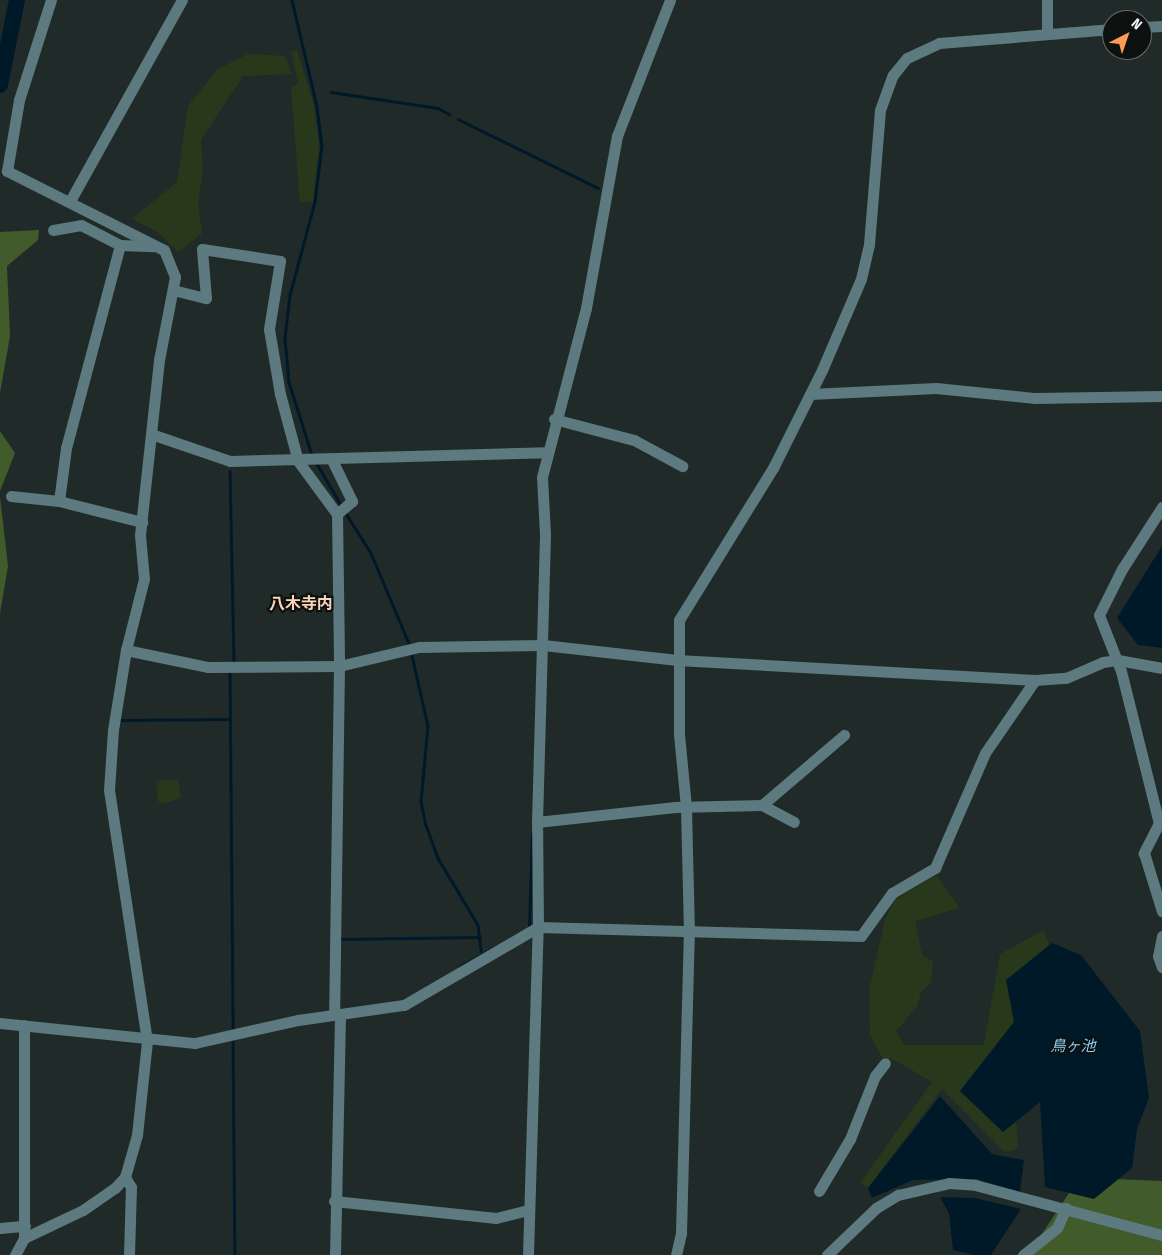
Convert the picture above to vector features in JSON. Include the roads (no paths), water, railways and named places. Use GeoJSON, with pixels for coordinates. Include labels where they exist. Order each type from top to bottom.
{"type":"FeatureCollection","features":[{"type":"Feature","properties":{"kind":"street"},"geometry":{"type":"LineString","coordinates":[[24,1238],[96,1202],[125,1177],[138,1135],[147,1041],[109,790],[113,730],[126,650],[144,579],[142,522],[154,436],[160,360],[175,276],[164,250],[70,201],[7,171],[19,100],[51,0]]}},
{"type":"Feature","properties":{"kind":"street"},"geometry":{"type":"LineString","coordinates":[[70,201],[182,0]]}},
{"type":"Feature","properties":{"kind":"street"},"geometry":{"type":"LineString","coordinates":[[528,1255],[538,927],[537,822],[543,646],[542,477],[554,419],[586,308],[616,136],[670,0]]}},
{"type":"Feature","properties":{"kind":"street"},"geometry":{"type":"LineString","coordinates":[[1047,0],[1047,32]]}},
{"type":"Feature","properties":{"kind":"street"},"geometry":{"type":"LineString","coordinates":[[676,1255],[681,1233],[689,932],[686,807],[680,759],[677,660],[679,620],[764,484],[810,394],[861,278],[868,244],[880,110],[893,75],[907,58],[940,43],[1047,32],[1102,29]]}},
{"type":"Feature","properties":{"kind":"street"},"geometry":{"type":"LineString","coordinates":[[53,230],[81,225],[120,245],[156,246]]}},
{"type":"Feature","properties":{"kind":"street"},"geometry":{"type":"LineString","coordinates":[[59,501],[66,448],[120,245]]}},
{"type":"Feature","properties":{"kind":"street"},"geometry":{"type":"LineString","coordinates":[[173,290],[206,298],[202,248],[280,261],[269,329],[280,394],[300,461],[336,514],[339,666],[335,1255]]}},
{"type":"Feature","properties":{"kind":"street"},"geometry":{"type":"LineString","coordinates":[[810,394],[936,388],[1035,398],[1162,396]]}},
{"type":"Feature","properties":{"kind":"street"},"geometry":{"type":"LineString","coordinates":[[554,419],[634,440],[682,466]]}},
{"type":"Feature","properties":{"kind":"street"},"geometry":{"type":"LineString","coordinates":[[154,436],[230,461],[300,461],[547,452]]}},
{"type":"Feature","properties":{"kind":"street"},"geometry":{"type":"LineString","coordinates":[[330,460],[352,501],[336,514]]}},
{"type":"Feature","properties":{"kind":"street"},"geometry":{"type":"LineString","coordinates":[[11,496],[59,501],[142,522]]}},
{"type":"Feature","properties":{"kind":"street"},"geometry":{"type":"LineString","coordinates":[[1162,507],[1101,605],[1102,626],[1118,660],[1159,823],[1144,853],[1162,911]]}},
{"type":"Feature","properties":{"kind":"street"},"geometry":{"type":"LineString","coordinates":[[126,650],[192,666],[339,666],[419,647],[543,646],[677,660],[1035,680],[1066,678],[1103,662],[1118,660],[1162,668]]}},
{"type":"Feature","properties":{"kind":"street"},"geometry":{"type":"LineString","coordinates":[[0,1023],[147,1041],[195,1043],[337,1015],[404,1005],[538,927],[861,936],[892,893],[935,868],[985,753],[1035,680]]}},
{"type":"Feature","properties":{"kind":"street"},"geometry":{"type":"LineString","coordinates":[[762,805],[844,735]]}},
{"type":"Feature","properties":{"kind":"street"},"geometry":{"type":"LineString","coordinates":[[537,822],[686,807],[762,805],[794,822]]}},
{"type":"Feature","properties":{"kind":"street"},"geometry":{"type":"LineString","coordinates":[[1162,936],[1158,956],[1162,966]]}},
{"type":"Feature","properties":{"kind":"street"},"geometry":{"type":"LineString","coordinates":[[16,1255],[24,1238],[25,1226],[24,1026]]}},
{"type":"Feature","properties":{"kind":"street"},"geometry":{"type":"LineString","coordinates":[[820,1191],[850,1139],[875,1076],[885,1062]]}},
{"type":"Feature","properties":{"kind":"street"},"geometry":{"type":"LineString","coordinates":[[125,1177],[131,1187],[129,1255]]}},
{"type":"Feature","properties":{"kind":"street"},"geometry":{"type":"LineString","coordinates":[[827,1255],[876,1208],[921,1188],[948,1183],[975,1185],[1162,1235]]}},
{"type":"Feature","properties":{"kind":"street"},"geometry":{"type":"LineString","coordinates":[[334,1201],[496,1218],[528,1210]]}},
{"type":"Feature","properties":{"kind":"street"},"geometry":{"type":"LineString","coordinates":[[1023,1255],[1058,1228],[1066,1208]]}},
{"type":"Feature","properties":{"kind":"street"},"geometry":{"type":"LineString","coordinates":[[0,1228],[25,1226]]}},
{"type":"Feature","properties":{"kind":"water"},"geometry":{"type":"Polygon","coordinates":[[[1162,546],[1162,648],[1138,645],[1117,618],[1162,546]]]}},
{"type":"Feature","properties":{"kind":"water","name":"鳥ヶ池"},"geometry":{"type":"Polygon","coordinates":[[[1052,943],[1081,955],[1140,1031],[1149,1098],[1137,1129],[1132,1168],[1094,1199],[1045,1187],[1040,1102],[1003,1132],[960,1091],[1014,1022],[1006,980],[1052,943]]]}},
{"type":"Feature","properties":{"kind":"water"},"geometry":{"type":"Polygon","coordinates":[[[940,1096],[992,1154],[1024,1160],[1020,1192],[977,1179],[913,1180],[872,1198],[868,1188],[940,1096]]]}},
{"type":"Feature","properties":{"kind":"water"},"geometry":{"type":"Polygon","coordinates":[[[940,1197],[975,1198],[1021,1209],[991,1255],[974,1255],[953,1250],[949,1214],[940,1197]]]}},
{"type":"Feature","properties":{"kind":"waterway"},"geometry":{"type":"LineString","coordinates":[[0,85],[17,0]]}},
{"type":"Feature","properties":{"kind":"waterway"},"geometry":{"type":"LineString","coordinates":[[292,0],[317,107],[322,145],[315,202],[290,295],[285,338],[289,382],[312,455]]}},
{"type":"Feature","properties":{"kind":"waterway"},"geometry":{"type":"LineString","coordinates":[[331,92],[438,108],[449,114]]}},
{"type":"Feature","properties":{"kind":"waterway"},"geometry":{"type":"LineString","coordinates":[[458,119],[598,188]]}},
{"type":"Feature","properties":{"kind":"waterway"},"geometry":{"type":"LineString","coordinates":[[316,462],[341,505]]}},
{"type":"Feature","properties":{"kind":"waterway"},"geometry":{"type":"LineString","coordinates":[[230,471],[234,660]]}},
{"type":"Feature","properties":{"kind":"waterway"},"geometry":{"type":"LineString","coordinates":[[345,512],[371,553],[410,646]]}},
{"type":"Feature","properties":{"kind":"waterway"},"geometry":{"type":"LineString","coordinates":[[411,651],[428,726],[421,802],[426,825],[438,858],[478,925],[481,951]]}},
{"type":"Feature","properties":{"kind":"waterway"},"geometry":{"type":"LineString","coordinates":[[230,671],[233,1032]]}},
{"type":"Feature","properties":{"kind":"waterway"},"geometry":{"type":"LineString","coordinates":[[121,720],[230,719]]}},
{"type":"Feature","properties":{"kind":"waterway"},"geometry":{"type":"LineString","coordinates":[[529,929],[532,834]]}},
{"type":"Feature","properties":{"kind":"waterway"},"geometry":{"type":"LineString","coordinates":[[339,939],[480,937]]}},
{"type":"Feature","properties":{"kind":"waterway"},"geometry":{"type":"LineString","coordinates":[[459,967],[493,948]]}},
{"type":"Feature","properties":{"kind":"waterway"},"geometry":{"type":"LineString","coordinates":[[233,1038],[235,1255]]}},
{"type":"Feature","properties":{"kind":"district","name":"八木寺内"},"geometry":{"type":"Point","coordinates":[301,604]}}]}
